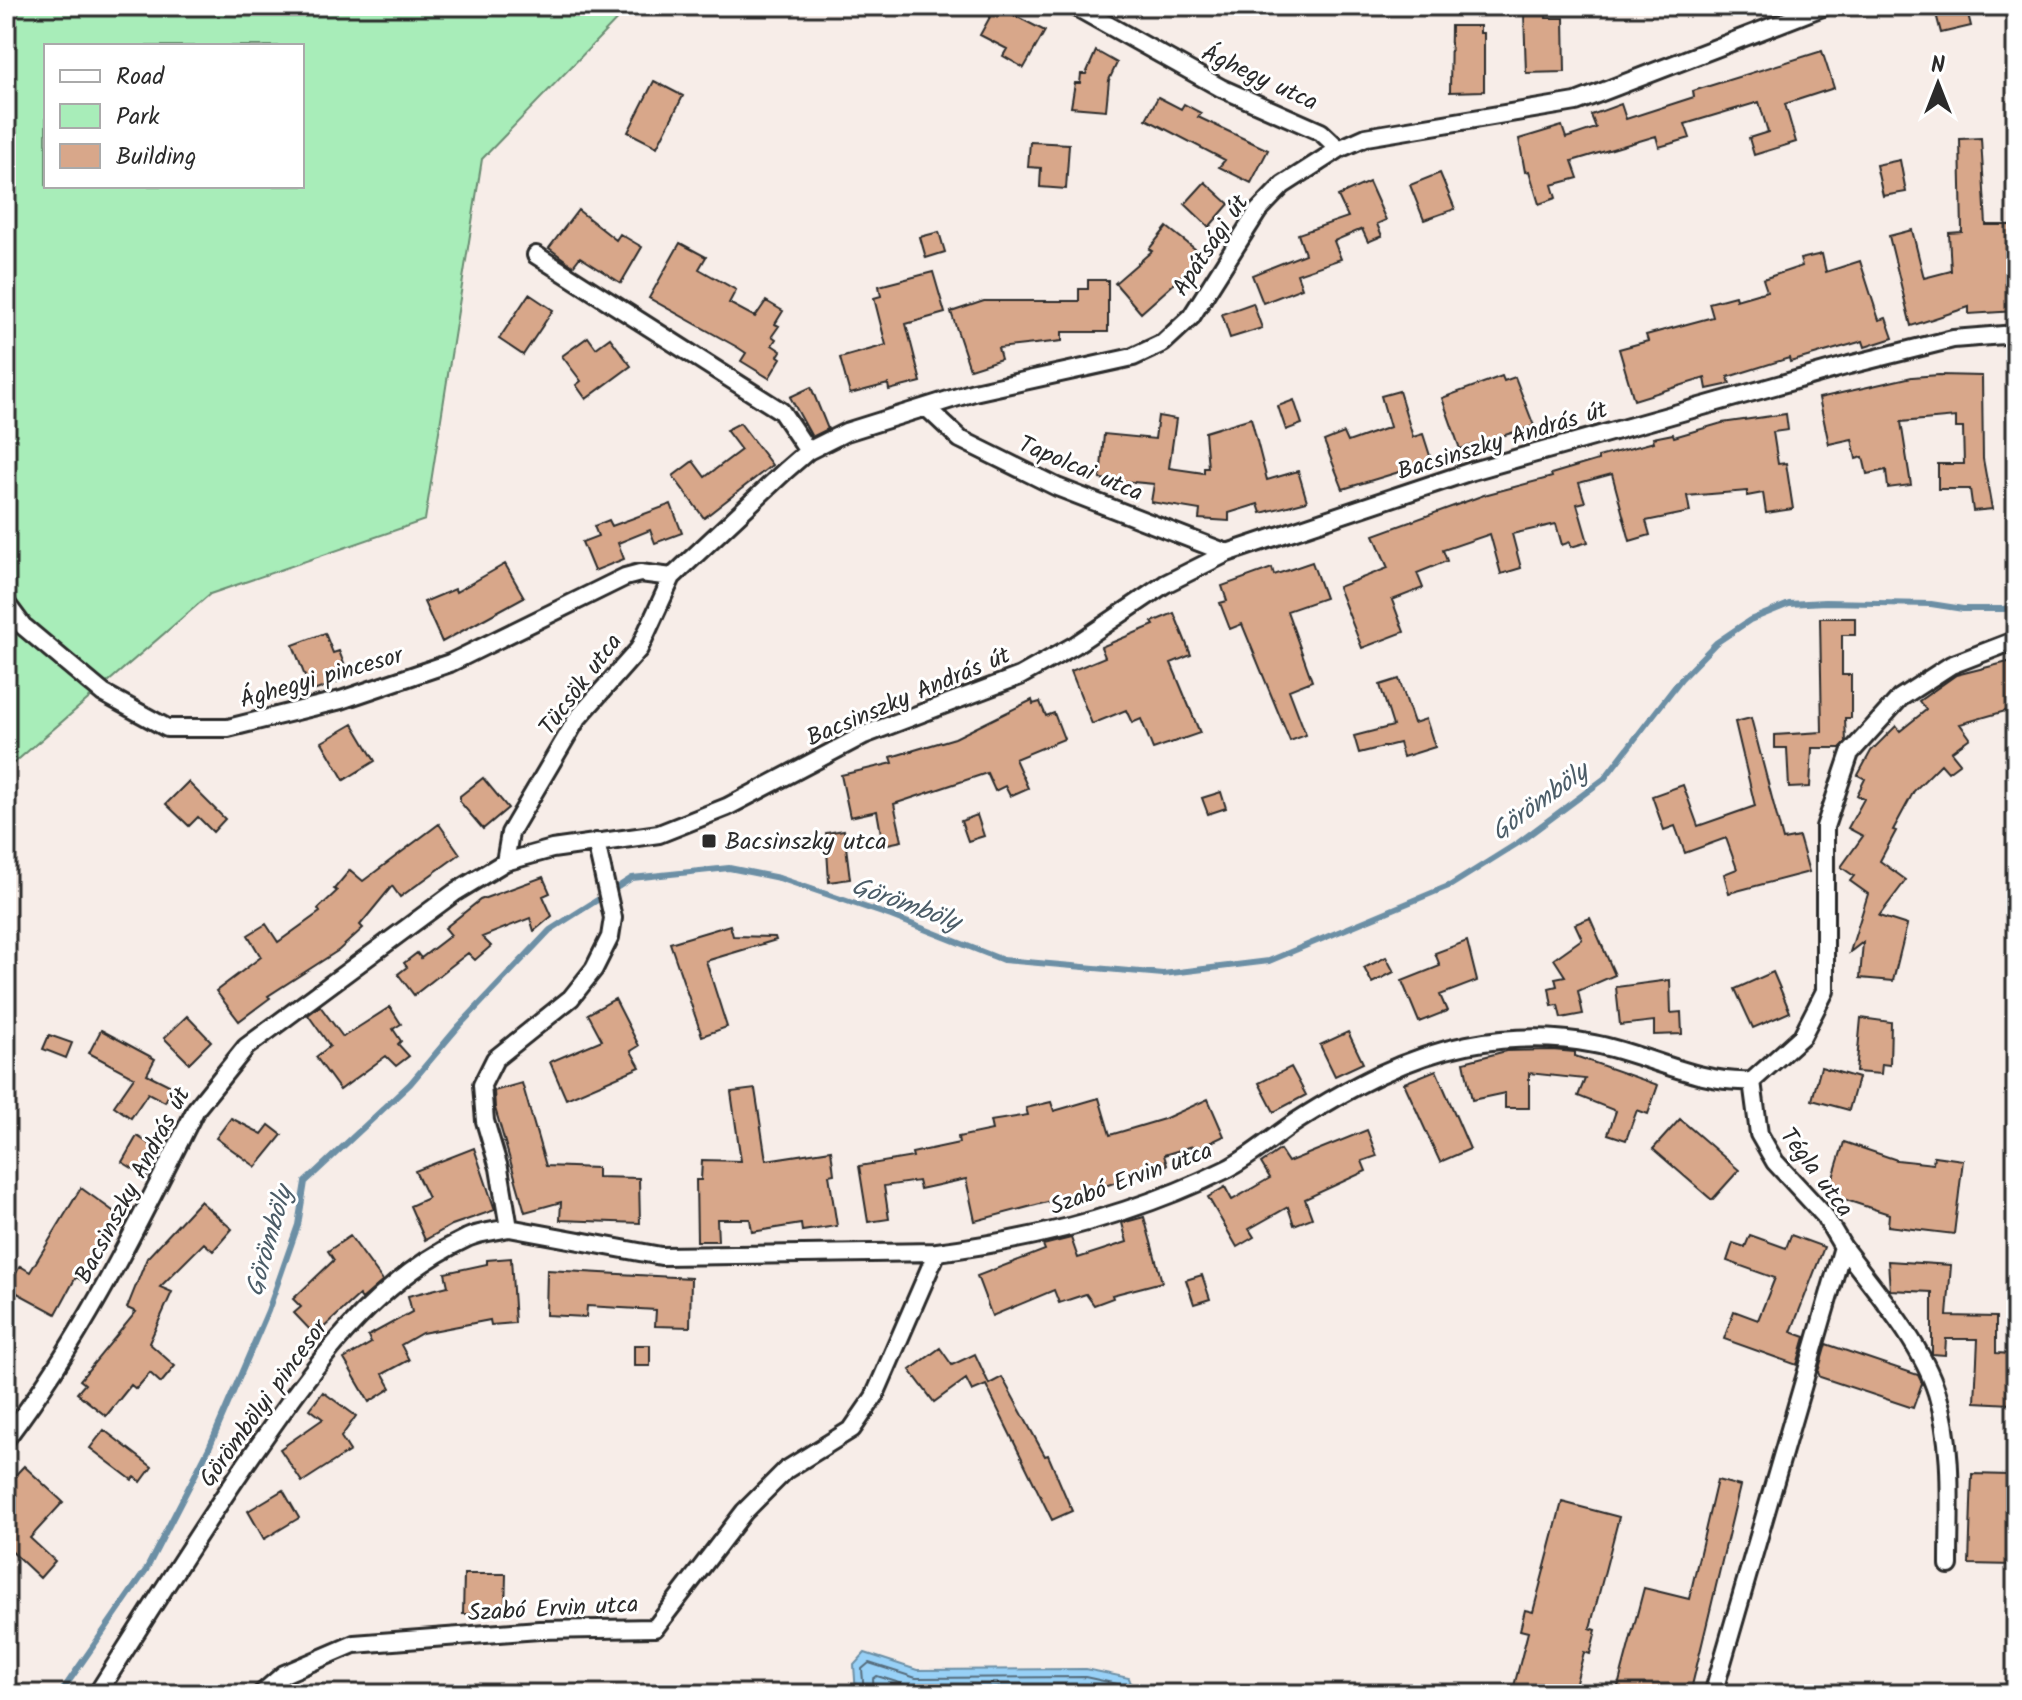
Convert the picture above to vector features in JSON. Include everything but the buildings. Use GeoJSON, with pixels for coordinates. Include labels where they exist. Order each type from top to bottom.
{"type":"FeatureCollection","features":[{"type":"Feature","properties":{"kind":"street","name":"Ághegy utca"},"geometry":{"type":"LineString","coordinates":[[1074,6],[1221,88],[1321,132],[1339,149]]}},
{"type":"Feature","properties":{"kind":"street","name":"Apátsági út"},"geometry":{"type":"LineString","coordinates":[[672,577],[705,543],[808,451],[846,432],[974,392],[1133,357],[1163,343],[1191,317],[1258,211],[1283,185],[1339,149],[1366,137],[1576,102],[1825,6]]}},
{"type":"Feature","properties":{"kind":"street"},"geometry":{"type":"LineString","coordinates":[[536,255],[781,411],[808,451]]}},
{"type":"Feature","properties":{"kind":"street","name":"Bacsinszky András út"},"geometry":{"type":"LineString","coordinates":[[6,1439],[46,1385],[95,1308],[196,1109],[217,1079],[246,1047],[454,893],[505,862],[596,842],[659,834],[727,807],[864,735],[1020,676],[1075,645],[1165,584],[1227,553],[1472,471],[1834,370],[1953,339],[2016,334]]}},
{"type":"Feature","properties":{"kind":"street","name":"Tapolcai utca"},"geometry":{"type":"LineString","coordinates":[[927,408],[960,439],[1057,487],[1227,553]]}},
{"type":"Feature","properties":{"kind":"street","name":"Ághegyi pincesor"},"geometry":{"type":"LineString","coordinates":[[6,603],[23,626],[103,693],[167,728],[228,728],[341,700],[450,663],[625,577],[640,573],[672,577]]}},
{"type":"Feature","properties":{"kind":"street","name":"Tücsök utca"},"geometry":{"type":"LineString","coordinates":[[505,862],[510,833],[577,719],[639,649],[672,577]]}},
{"type":"Feature","properties":{"kind":"street"},"geometry":{"type":"LineString","coordinates":[[1752,1081],[1802,1036],[1825,991],[1825,827],[1850,753],[1900,698],[1951,665],[2016,640]]}},
{"type":"Feature","properties":{"kind":"street"},"geometry":{"type":"LineString","coordinates":[[596,842],[613,918],[610,937],[594,969],[571,998],[495,1059],[482,1085],[485,1121],[499,1168],[509,1228],[661,1256],[937,1252]]}},
{"type":"Feature","properties":{"kind":"street","name":"Szabó Ervin utca"},"geometry":{"type":"LineString","coordinates":[[261,1694],[284,1674],[354,1644],[539,1630],[655,1628],[744,1512],[776,1480],[852,1429],[874,1397],[937,1252],[1065,1231],[1157,1197],[1228,1168],[1361,1083],[1414,1058],[1469,1044],[1547,1037],[1595,1044],[1723,1082],[1752,1081]]}},
{"type":"Feature","properties":{"kind":"street","name":"Tégla utca"},"geometry":{"type":"LineString","coordinates":[[1713,1694],[1843,1247],[1824,1215],[1775,1162],[1759,1134],[1752,1081]]}},
{"type":"Feature","properties":{"kind":"street","name":"Görömbölyi pincesor"},"geometry":{"type":"LineString","coordinates":[[97,1694],[227,1491],[320,1358],[362,1311],[415,1270],[469,1236],[509,1228]]}},
{"type":"Feature","properties":{"kind":"street"},"geometry":{"type":"LineString","coordinates":[[1843,1247],[1904,1330],[1936,1392],[1949,1464],[1949,1565]]}},
{"type":"Feature","properties":{"kind":"green space"},"geometry":{"type":"Polygon","coordinates":[[[6,6],[630,6],[482,159],[425,520],[210,594],[6,770],[6,6]]]}},
{"type":"Feature","properties":{"kind":"water"},"geometry":{"type":"Polygon","coordinates":[[[865,1653],[917,1670],[1086,1669],[1129,1678],[1135,1694],[856,1694],[854,1665],[865,1653]]]}},
{"type":"Feature","properties":{"kind":"waterway","name":"Görömböly"},"geometry":{"type":"LineString","coordinates":[[60,1694],[146,1570],[209,1448],[268,1311],[298,1225],[305,1182],[410,1084],[459,1026],[550,930],[632,878],[729,868],[779,878],[891,916],[1003,960],[1163,974],[1269,961],[1451,885],[1518,843],[1604,779],[1681,679],[1716,643],[1750,620],[1789,604],[1931,604],[1963,609],[2004,609],[2016,604]]}},
{"type":"Feature","properties":{"kind":"place","name":"Bacsinszky utca"},"geometry":{"type":"Point","coordinates":[709,841]}}]}
